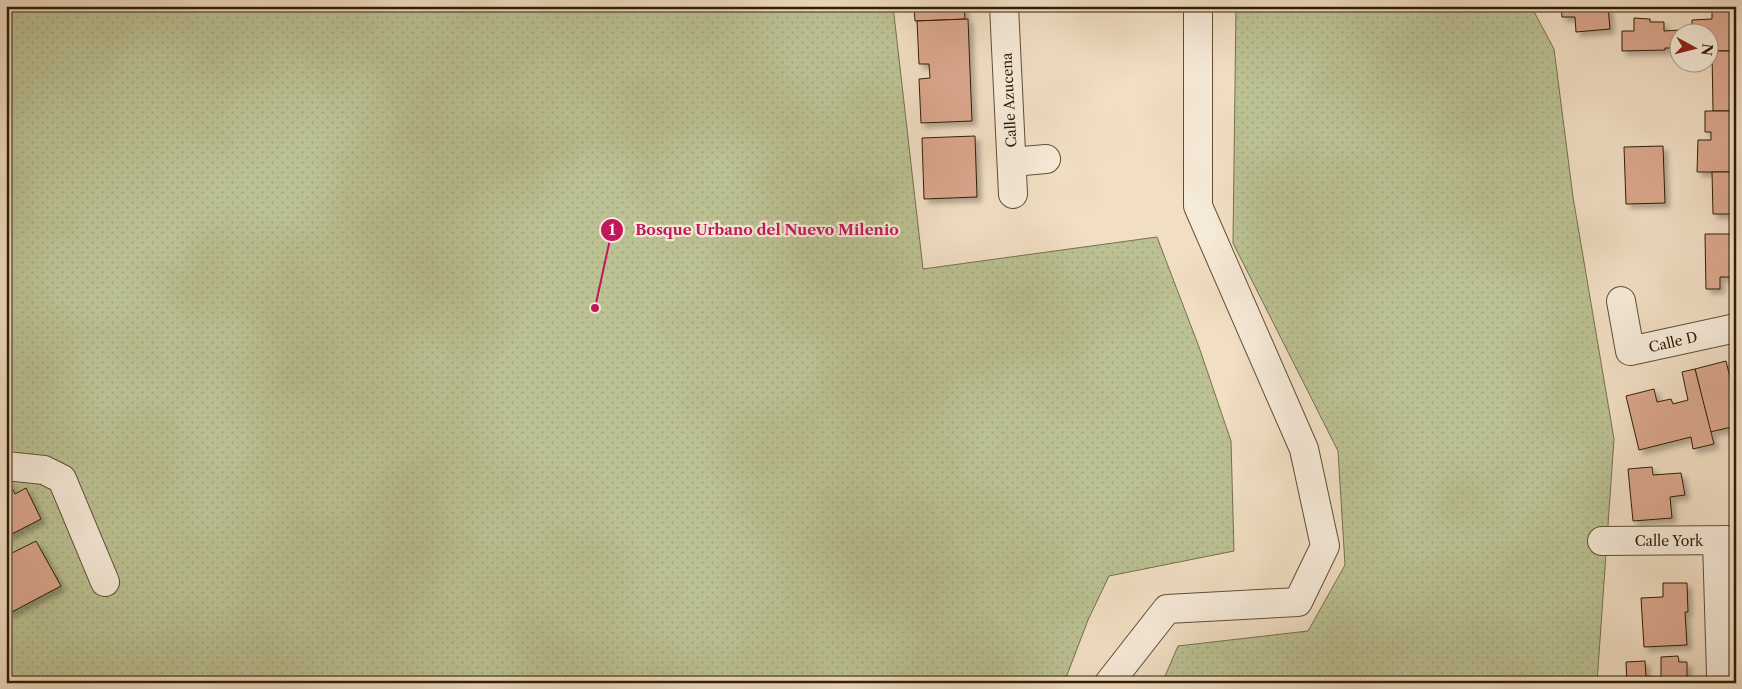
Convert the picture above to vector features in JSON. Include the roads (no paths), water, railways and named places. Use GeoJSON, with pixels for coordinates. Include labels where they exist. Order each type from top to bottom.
{"type":"FeatureCollection","features":[{"type":"Feature","properties":{"kind":"street","name":"Calle Azucena"},"geometry":{"type":"LineString","coordinates":[[1004,6],[1013,194]]}},
{"type":"Feature","properties":{"kind":"street"},"geometry":{"type":"LineString","coordinates":[[1109,683],[1167,609],[1298,602],[1325,546],[1304,449],[1198,206],[1198,6]]}},
{"type":"Feature","properties":{"kind":"street"},"geometry":{"type":"LineString","coordinates":[[1012,162],[1046,160]]}},
{"type":"Feature","properties":{"kind":"street","name":"Calle D"},"geometry":{"type":"LineString","coordinates":[[1621,301],[1630,352],[1736,328]]}},
{"type":"Feature","properties":{"kind":"street"},"geometry":{"type":"LineString","coordinates":[[6,466],[44,470],[62,479],[105,582]]}},
{"type":"Feature","properties":{"kind":"street"},"geometry":{"type":"LineString","coordinates":[[1721,674],[1727,540]]}},
{"type":"Feature","properties":{"kind":"street","name":"Calle York"},"geometry":{"type":"LineString","coordinates":[[1602,541],[1727,540]]}},
{"type":"Feature","properties":{"kind":"place","name":"Bosque Urbano del Nuevo Milenio"},"geometry":{"type":"Point","coordinates":[595,308]}}]}
